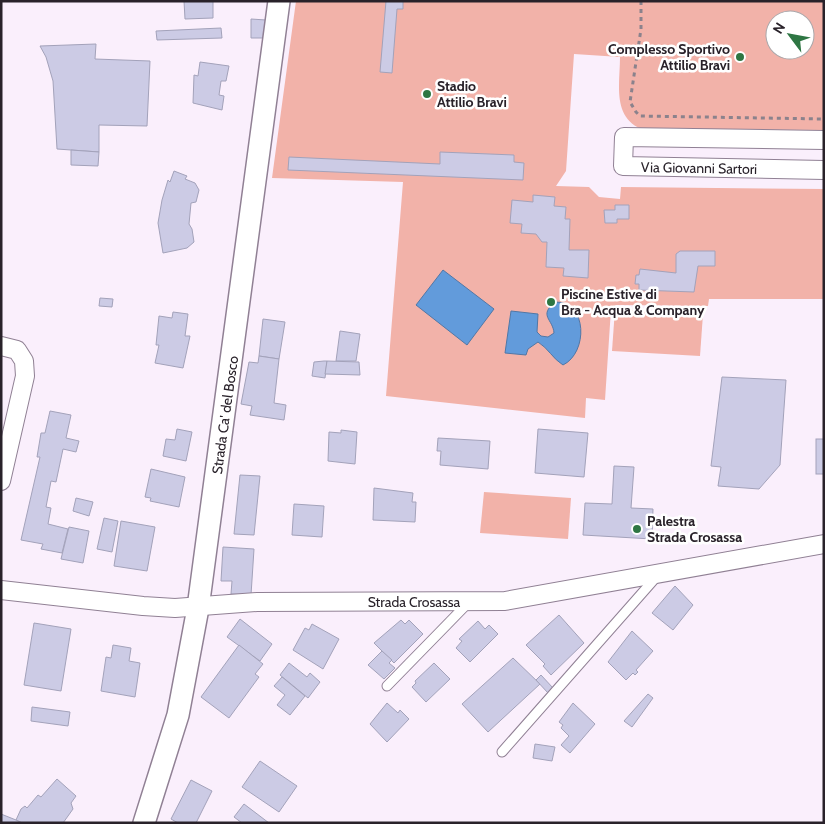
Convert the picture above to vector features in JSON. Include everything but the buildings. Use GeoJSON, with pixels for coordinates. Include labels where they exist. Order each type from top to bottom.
{"type":"FeatureCollection","features":[{"type":"Feature","properties":{"kind":"street","name":"Strada Ca' del Bosco"},"geometry":{"type":"LineString","coordinates":[[144,823],[178,715],[198,608],[280,1]]}},
{"type":"Feature","properties":{"kind":"street","name":"Via Giovanni Sartori"},"geometry":{"type":"LineString","coordinates":[[824,140],[624,137],[623,166],[824,170]]}},
{"type":"Feature","properties":{"kind":"street"},"geometry":{"type":"LineString","coordinates":[[1,346],[17,350],[24,361],[25,376],[1,481]]}},
{"type":"Feature","properties":{"kind":"street","name":"Strada Crosassa"},"geometry":{"type":"LineString","coordinates":[[1,590],[143,606],[198,608],[256,602],[469,602],[505,600],[824,544]]}},
{"type":"Feature","properties":{"kind":"lane"},"geometry":{"type":"LineString","coordinates":[[502,752],[660,573]]}},
{"type":"Feature","properties":{"kind":"lane"},"geometry":{"type":"LineString","coordinates":[[387,686],[469,602]]}},
{"type":"Feature","properties":{"kind":"path"},"geometry":{"type":"LineString","coordinates":[[641,1],[641,29],[630,102],[640,116],[824,119]]}},
{"type":"Feature","properties":{"kind":"shaded area"},"geometry":{"type":"Polygon","coordinates":[[[296,1],[824,1],[824,130],[641,129],[625,116],[622,108],[619,88],[620,57],[574,54],[566,171],[556,186],[589,187],[599,197],[620,199],[621,187],[824,189],[824,299],[709,299],[708,306],[616,305],[611,309],[605,400],[586,398],[585,418],[386,396],[403,182],[272,178],[296,1]]]}},
{"type":"Feature","properties":{"kind":"shaded area"},"geometry":{"type":"Polygon","coordinates":[[[615,309],[703,314],[700,356],[612,351],[615,309]]]}},
{"type":"Feature","properties":{"kind":"shaded area"},"geometry":{"type":"Polygon","coordinates":[[[484,492],[571,498],[568,539],[480,533],[484,492]]]}},
{"type":"Feature","properties":{"kind":"water"},"geometry":{"type":"Polygon","coordinates":[[[443,270],[494,309],[467,345],[416,305],[443,270]]]}},
{"type":"Feature","properties":{"kind":"water"},"geometry":{"type":"Polygon","coordinates":[[[555,302],[566,304],[574,310],[579,318],[580,340],[577,350],[571,359],[563,365],[538,342],[528,349],[526,355],[505,353],[511,311],[538,314],[537,332],[541,336],[548,337],[554,333],[547,314],[555,302]]]}},
{"type":"Feature","properties":{"kind":"place","name":"Complesso Sportivo Attilio Bravi"},"geometry":{"type":"Point","coordinates":[740,57]}},
{"type":"Feature","properties":{"kind":"place","name":"Stadio Attilio Bravi"},"geometry":{"type":"Point","coordinates":[427,94]}},
{"type":"Feature","properties":{"kind":"place","name":"Piscine Estive di Bra - Acqua & Company"},"geometry":{"type":"Point","coordinates":[551,302]}},
{"type":"Feature","properties":{"kind":"place","name":"Palestra Strada Crosassa"},"geometry":{"type":"Point","coordinates":[637,529]}}]}
